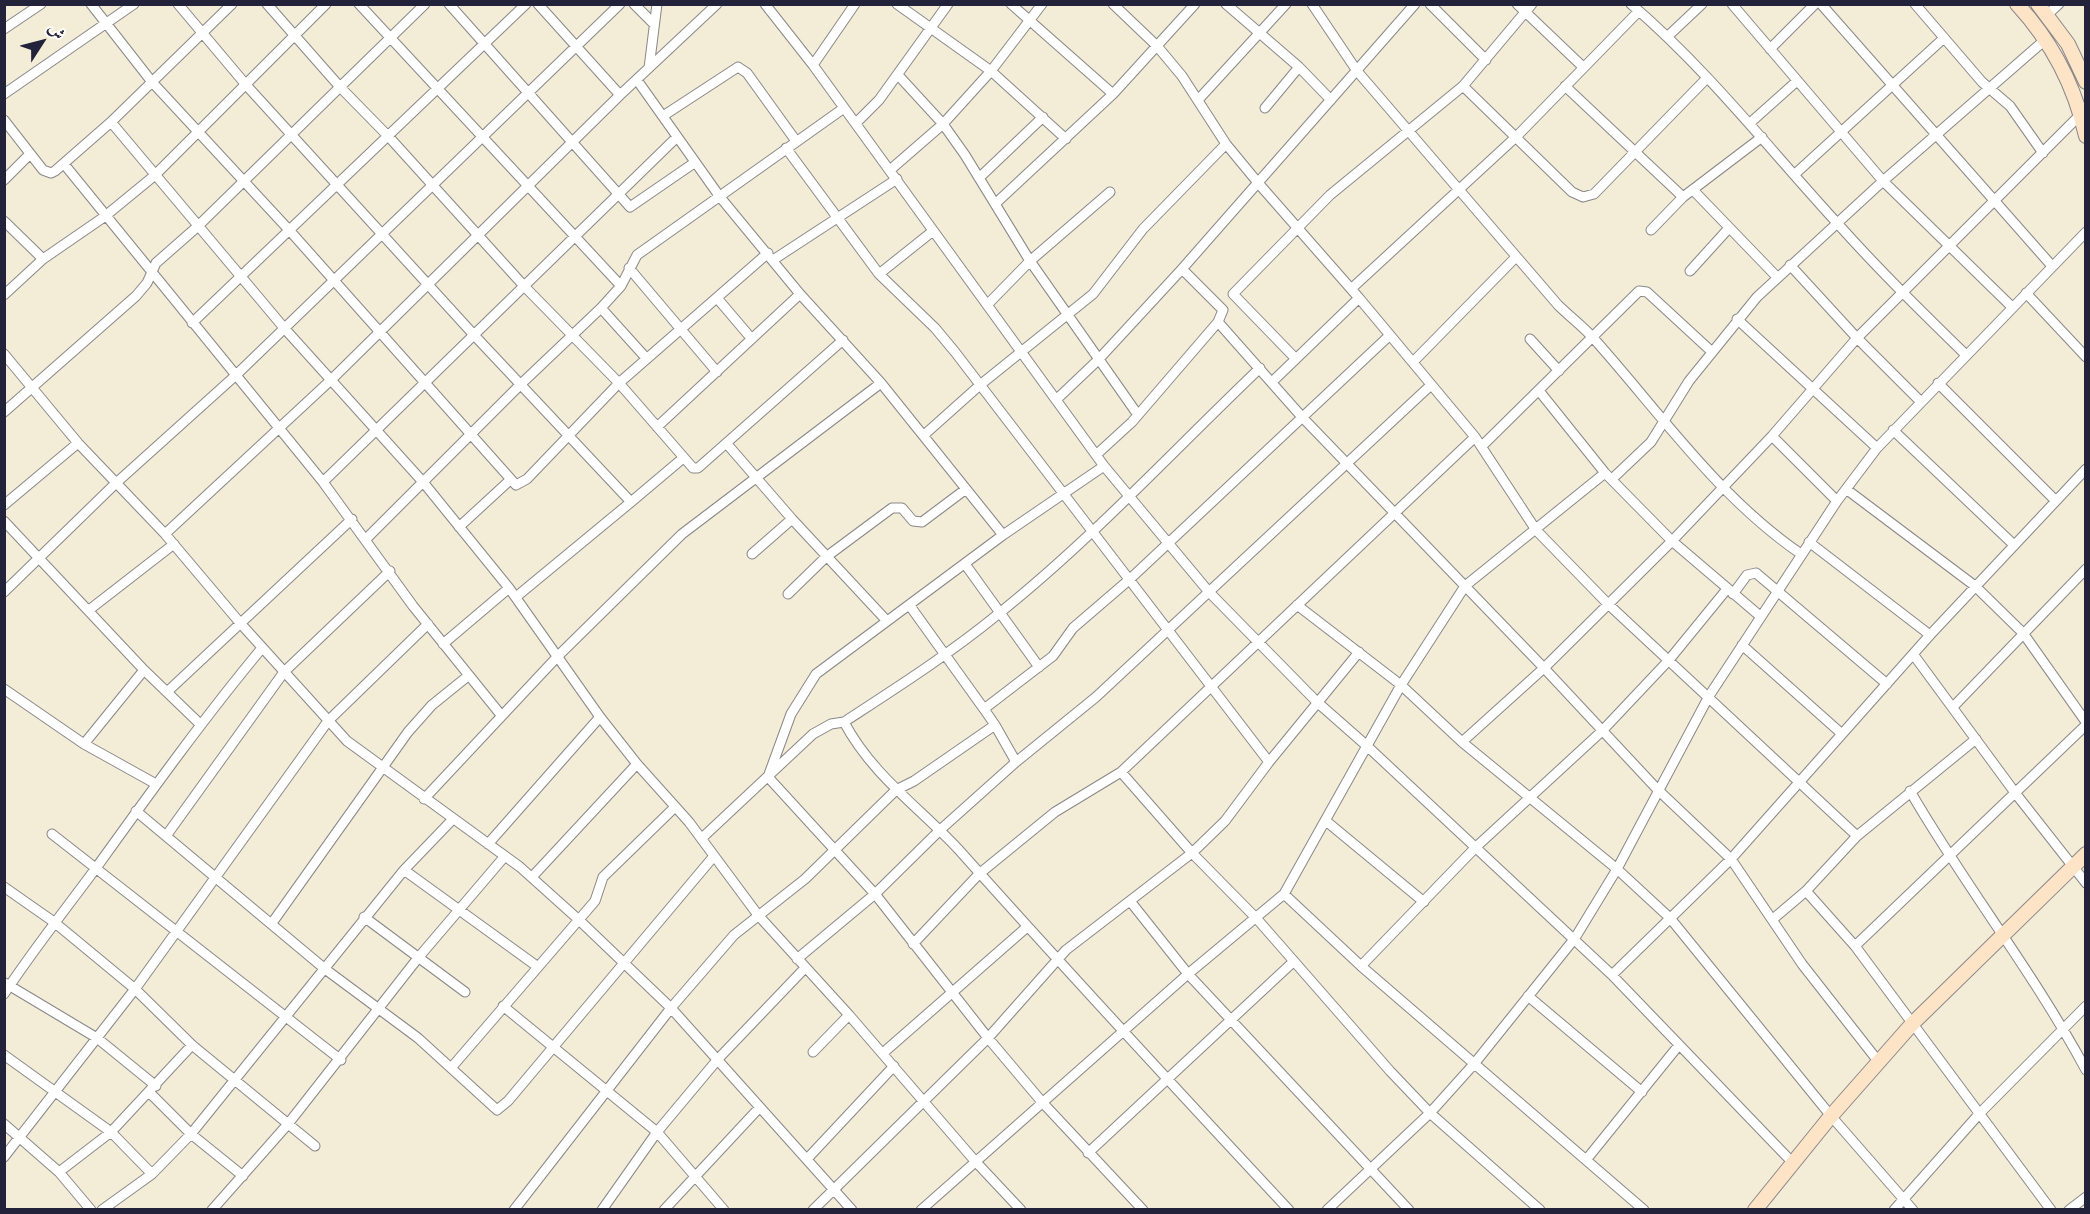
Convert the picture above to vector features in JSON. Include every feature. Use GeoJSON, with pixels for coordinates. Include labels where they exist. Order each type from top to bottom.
{"type":"FeatureCollection","features":[{"type":"Feature","properties":{"kind":"street"},"geometry":{"type":"LineString","coordinates":[[4,29],[41,4]]}},
{"type":"Feature","properties":{"kind":"street"},"geometry":{"type":"LineString","coordinates":[[91,4],[105,25],[152,82],[381,331],[509,480],[516,485],[523,482],[567,434],[619,383],[717,298],[771,257],[897,179]]}},
{"type":"Feature","properties":{"kind":"street"},"geometry":{"type":"LineString","coordinates":[[4,93],[135,4]]}},
{"type":"Feature","properties":{"kind":"street"},"geometry":{"type":"LineString","coordinates":[[178,4],[247,86],[428,285],[631,502]]}},
{"type":"Feature","properties":{"kind":"street"},"geometry":{"type":"LineString","coordinates":[[4,120],[46,172],[55,171],[111,122],[203,35],[232,4]]}},
{"type":"Feature","properties":{"kind":"street"},"geometry":{"type":"LineString","coordinates":[[267,4],[294,37],[389,137],[524,286],[619,383],[691,467],[698,468],[727,444],[843,340]]}},
{"type":"Feature","properties":{"kind":"street"},"geometry":{"type":"LineString","coordinates":[[4,295],[43,259],[104,217],[154,176],[247,86],[326,4]]}},
{"type":"Feature","properties":{"kind":"street"},"geometry":{"type":"LineString","coordinates":[[359,4],[481,139],[621,286]]}},
{"type":"Feature","properties":{"kind":"street"},"geometry":{"type":"LineString","coordinates":[[4,412],[136,296],[146,286],[156,263],[244,182],[425,4]]}},
{"type":"Feature","properties":{"kind":"street"},"geometry":{"type":"LineString","coordinates":[[449,4],[632,208],[694,163]]}},
{"type":"Feature","properties":{"kind":"street"},"geometry":{"type":"LineString","coordinates":[[192,322],[338,186],[526,4]]}},
{"type":"Feature","properties":{"kind":"street"},"geometry":{"type":"LineString","coordinates":[[538,4],[620,95]]}},
{"type":"Feature","properties":{"kind":"street"},"geometry":{"type":"LineString","coordinates":[[4,592],[115,484],[285,329],[620,4]]}},
{"type":"Feature","properties":{"kind":"street"},"geometry":{"type":"LineString","coordinates":[[634,4],[654,24]]}},
{"type":"Feature","properties":{"kind":"street"},"geometry":{"type":"LineString","coordinates":[[649,68],[657,4]]}},
{"type":"Feature","properties":{"kind":"street"},"geometry":{"type":"LineString","coordinates":[[765,4],[856,123],[1104,466],[1167,545],[1209,592],[1317,702],[1575,938],[1792,1162]]}},
{"type":"Feature","properties":{"kind":"street"},"geometry":{"type":"LineString","coordinates":[[813,65],[855,4]]}},
{"type":"Feature","properties":{"kind":"street"},"geometry":{"type":"LineString","coordinates":[[897,4],[991,71],[1066,139]]}},
{"type":"Feature","properties":{"kind":"street"},"geometry":{"type":"LineString","coordinates":[[856,123],[879,100],[948,4]]}},
{"type":"Feature","properties":{"kind":"street"},"geometry":{"type":"LineString","coordinates":[[1011,4],[1113,94]]}},
{"type":"Feature","properties":{"kind":"street"},"geometry":{"type":"LineString","coordinates":[[890,170],[943,124],[991,71],[1042,4]]}},
{"type":"Feature","properties":{"kind":"street"},"geometry":{"type":"LineString","coordinates":[[1113,4],[1157,45],[1258,184],[1390,334],[1475,437],[1536,530],[1608,604],[1857,836]]}},
{"type":"Feature","properties":{"kind":"street"},"geometry":{"type":"LineString","coordinates":[[995,204],[1113,94],[1195,4]]}},
{"type":"Feature","properties":{"kind":"street"},"geometry":{"type":"LineString","coordinates":[[1226,4],[1332,100]]}},
{"type":"Feature","properties":{"kind":"street"},"geometry":{"type":"LineString","coordinates":[[1198,100],[1286,4]]}},
{"type":"Feature","properties":{"kind":"street"},"geometry":{"type":"LineString","coordinates":[[1312,4],[1357,71],[1558,305],[1593,337],[1722,489],[1767,529],[1801,554]]}},
{"type":"Feature","properties":{"kind":"street"},"geometry":{"type":"LineString","coordinates":[[1057,399],[1098,360],[1182,269],[1415,4]]}},
{"type":"Feature","properties":{"kind":"street"},"geometry":{"type":"LineString","coordinates":[[1430,4],[1486,60]]}},
{"type":"Feature","properties":{"kind":"street"},"geometry":{"type":"LineString","coordinates":[[1517,4],[1582,66]]}},
{"type":"Feature","properties":{"kind":"street"},"geometry":{"type":"LineString","coordinates":[[1096,455],[1138,415],[1218,322],[1222,310],[1233,294],[1296,228],[1407,130],[1463,86],[1532,4]]}},
{"type":"Feature","properties":{"kind":"street"},"geometry":{"type":"LineString","coordinates":[[1667,37],[1702,4]]}},
{"type":"Feature","properties":{"kind":"street"},"geometry":{"type":"LineString","coordinates":[[1732,4],[1883,181],[2012,307]]}},
{"type":"Feature","properties":{"kind":"street"},"geometry":{"type":"LineString","coordinates":[[1770,49],[1815,4]]}},
{"type":"Feature","properties":{"kind":"street"},"geometry":{"type":"LineString","coordinates":[[1821,4],[2052,266]]}},
{"type":"Feature","properties":{"kind":"street"},"geometry":{"type":"LineString","coordinates":[[1915,4],[1989,89],[2010,106],[2043,153]]}},
{"type":"Feature","properties":{"kind":"street"},"geometry":{"type":"LineString","coordinates":[[2018,4],[2046,39],[2065,74],[2081,114],[2085,136]]}},
{"type":"Feature","properties":{"kind":"street"},"geometry":{"type":"LineString","coordinates":[[2059,4],[2042,10],[2067,44],[2084,76]]}},
{"type":"Feature","properties":{"kind":"street"},"geometry":{"type":"LineString","coordinates":[[165,534],[332,379],[620,95],[716,5]]}},
{"type":"Feature","properties":{"kind":"street"},"geometry":{"type":"LineString","coordinates":[[1351,289],[1516,135],[1565,86],[1635,8],[1667,37],[1750,123],[1837,224],[1903,294],[1966,355]]}},
{"type":"Feature","properties":{"kind":"street"},"geometry":{"type":"LineString","coordinates":[[1795,174],[1944,38]]}},
{"type":"Feature","properties":{"kind":"street"},"geometry":{"type":"LineString","coordinates":[[921,1209],[1188,974],[1257,919],[1284,894],[1401,685],[1465,586],[1651,442],[1674,402],[1711,351],[1737,319],[1777,277],[2046,39]]}},
{"type":"Feature","properties":{"kind":"street"},"geometry":{"type":"LineString","coordinates":[[663,116],[738,67],[747,73],[796,141]]}},
{"type":"Feature","properties":{"kind":"street"},"geometry":{"type":"LineString","coordinates":[[1265,108],[1299,68]]}},
{"type":"Feature","properties":{"kind":"street"},"geometry":{"type":"LineString","coordinates":[[898,75],[943,124],[1030,261],[1138,415]]}},
{"type":"Feature","properties":{"kind":"street"},"geometry":{"type":"LineString","coordinates":[[1463,86],[1516,135],[1572,192],[1583,198],[1594,194],[1707,78]]}},
{"type":"Feature","properties":{"kind":"street"},"geometry":{"type":"LineString","coordinates":[[637,80],[720,197],[800,294],[881,383],[1003,535]]}},
{"type":"Feature","properties":{"kind":"street"},"geometry":{"type":"LineString","coordinates":[[1750,123],[1797,81]]}},
{"type":"Feature","properties":{"kind":"street"},"geometry":{"type":"LineString","coordinates":[[1565,86],[1683,197]]}},
{"type":"Feature","properties":{"kind":"street"},"geometry":{"type":"LineString","coordinates":[[367,538],[520,384],[601,308],[621,286],[629,268],[647,248],[844,108]]}},
{"type":"Feature","properties":{"kind":"street"},"geometry":{"type":"LineString","coordinates":[[1462,742],[1544,668],[1672,541],[1772,436],[1857,338],[2081,114]]}},
{"type":"Feature","properties":{"kind":"street"},"geometry":{"type":"LineString","coordinates":[[979,178],[1043,117]]}},
{"type":"Feature","properties":{"kind":"street"},"geometry":{"type":"LineString","coordinates":[[111,122],[154,176],[285,329],[378,429],[423,482],[516,597],[600,717],[637,764],[702,838],[758,915],[883,1053],[975,1161],[1021,1209]]}},
{"type":"Feature","properties":{"kind":"street"},"geometry":{"type":"LineString","coordinates":[[323,482],[677,136]]}},
{"type":"Feature","properties":{"kind":"street"},"geometry":{"type":"LineString","coordinates":[[1651,230],[1683,197],[1762,136]]}},
{"type":"Feature","properties":{"kind":"street"},"geometry":{"type":"LineString","coordinates":[[924,435],[980,385],[1093,294],[1143,229],[1227,144]]}},
{"type":"Feature","properties":{"kind":"street"},"geometry":{"type":"LineString","coordinates":[[786,148],[879,274],[935,328],[980,385],[1269,762]]}},
{"type":"Feature","properties":{"kind":"street"},"geometry":{"type":"LineString","coordinates":[[4,180],[30,154]]}},
{"type":"Feature","properties":{"kind":"street"},"geometry":{"type":"LineString","coordinates":[[64,165],[104,217],[323,482],[367,538],[443,644],[501,715]]}},
{"type":"Feature","properties":{"kind":"street"},"geometry":{"type":"LineString","coordinates":[[1693,190],[1777,277]]}},
{"type":"Feature","properties":{"kind":"street"},"geometry":{"type":"LineString","coordinates":[[987,304],[1030,261],[1110,192]]}},
{"type":"Feature","properties":{"kind":"street"},"geometry":{"type":"LineString","coordinates":[[4,221],[43,259]]}},
{"type":"Feature","properties":{"kind":"street"},"geometry":{"type":"LineString","coordinates":[[1690,271],[1729,228]]}},
{"type":"Feature","properties":{"kind":"street"},"geometry":{"type":"LineString","coordinates":[[879,274],[933,231]]}},
{"type":"Feature","properties":{"kind":"street"},"geometry":{"type":"LineString","coordinates":[[1327,1209],[1371,1171],[1430,1113],[1474,1064],[1575,938],[1617,869],[1657,789],[1709,696],[1809,542],[1877,448],[2085,232]]}},
{"type":"Feature","properties":{"kind":"street"},"geometry":{"type":"LineString","coordinates":[[1413,362],[1516,257]]}},
{"type":"Feature","properties":{"kind":"street"},"geometry":{"type":"LineString","coordinates":[[1790,265],[1857,338],[1920,401]]}},
{"type":"Feature","properties":{"kind":"street"},"geometry":{"type":"LineString","coordinates":[[629,268],[717,372]]}},
{"type":"Feature","properties":{"kind":"street"},"geometry":{"type":"LineString","coordinates":[[1182,269],[1222,310]]}},
{"type":"Feature","properties":{"kind":"street"},"geometry":{"type":"LineString","coordinates":[[1482,446],[1540,392],[1630,298],[1642,290],[1711,351]]}},
{"type":"Feature","properties":{"kind":"street"},"geometry":{"type":"LineString","coordinates":[[2026,293],[2085,357]]}},
{"type":"Feature","properties":{"kind":"street"},"geometry":{"type":"LineString","coordinates":[[657,427],[800,294]]}},
{"type":"Feature","properties":{"kind":"street"},"geometry":{"type":"LineString","coordinates":[[1233,294],[1296,359]]}},
{"type":"Feature","properties":{"kind":"street"},"geometry":{"type":"LineString","coordinates":[[717,298],[751,338]]}},
{"type":"Feature","properties":{"kind":"street"},"geometry":{"type":"LineString","coordinates":[[1272,382],[1359,298]]}},
{"type":"Feature","properties":{"kind":"street"},"geometry":{"type":"LineString","coordinates":[[601,308],[647,358]]}},
{"type":"Feature","properties":{"kind":"street"},"geometry":{"type":"LineString","coordinates":[[1737,319],[1877,448]]}},
{"type":"Feature","properties":{"kind":"street"},"geometry":{"type":"LineString","coordinates":[[1218,322],[1302,417],[1657,789],[1731,859],[1802,964],[1878,1061]]}},
{"type":"Feature","properties":{"kind":"street"},"geometry":{"type":"LineString","coordinates":[[984,709],[1053,656],[1073,628],[1167,545],[1390,334]]}},
{"type":"Feature","properties":{"kind":"street"},"geometry":{"type":"LineString","coordinates":[[1530,339],[1559,371]]}},
{"type":"Feature","properties":{"kind":"street"},"geometry":{"type":"LineString","coordinates":[[4,354],[78,443],[165,534],[262,648],[347,741],[532,877],[626,963],[718,1059],[852,1209]]}},
{"type":"Feature","properties":{"kind":"street"},"geometry":{"type":"LineString","coordinates":[[702,838],[818,731],[831,724],[844,722],[946,655],[999,614],[1092,530],[1260,368]]}},
{"type":"Feature","properties":{"kind":"street"},"geometry":{"type":"LineString","coordinates":[[424,799],[558,656],[682,534],[881,383]]}},
{"type":"Feature","properties":{"kind":"street"},"geometry":{"type":"LineString","coordinates":[[1938,383],[2055,500]]}},
{"type":"Feature","properties":{"kind":"street"},"geometry":{"type":"LineString","coordinates":[[797,959],[875,894],[940,830],[1016,762],[1096,697],[1431,385]]}},
{"type":"Feature","properties":{"kind":"street"},"geometry":{"type":"LineString","coordinates":[[1540,392],[1608,476],[1672,541],[1760,616]]}},
{"type":"Feature","properties":{"kind":"street"},"geometry":{"type":"LineString","coordinates":[[1893,430],[2014,545]]}},
{"type":"Feature","properties":{"kind":"street"},"geometry":{"type":"LineString","coordinates":[[1772,436],[1837,501]]}},
{"type":"Feature","properties":{"kind":"street"},"geometry":{"type":"LineString","coordinates":[[913,944],[980,874],[1055,812],[1121,772],[1475,437]]}},
{"type":"Feature","properties":{"kind":"street"},"geometry":{"type":"LineString","coordinates":[[4,505],[78,443]]}},
{"type":"Feature","properties":{"kind":"street"},"geometry":{"type":"LineString","coordinates":[[727,444],[826,557],[887,621]]}},
{"type":"Feature","properties":{"kind":"street"},"geometry":{"type":"LineString","coordinates":[[516,597],[682,459]]}},
{"type":"Feature","properties":{"kind":"street"},"geometry":{"type":"LineString","coordinates":[[768,777],[791,714],[808,684],[824,667],[910,606],[1003,535],[1104,466]]}},
{"type":"Feature","properties":{"kind":"street"},"geometry":{"type":"LineString","coordinates":[[1612,975],[1731,859],[1930,635],[2085,469]]}},
{"type":"Feature","properties":{"kind":"street"},"geometry":{"type":"LineString","coordinates":[[459,528],[509,480]]}},
{"type":"Feature","properties":{"kind":"street"},"geometry":{"type":"LineString","coordinates":[[788,594],[826,557],[892,508],[902,508],[913,520],[922,522],[966,489]]}},
{"type":"Feature","properties":{"kind":"street"},"geometry":{"type":"LineString","coordinates":[[1846,489],[1975,586],[2023,633],[2085,724],[2016,794],[1855,946]]}},
{"type":"Feature","properties":{"kind":"street"},"geometry":{"type":"LineString","coordinates":[[167,692],[352,519]]}},
{"type":"Feature","properties":{"kind":"street"},"geometry":{"type":"LineString","coordinates":[[752,554],[792,519]]}},
{"type":"Feature","properties":{"kind":"street"},"geometry":{"type":"LineString","coordinates":[[4,521],[144,670],[200,723]]}},
{"type":"Feature","properties":{"kind":"street"},"geometry":{"type":"LineString","coordinates":[[1809,542],[1930,635]]}},
{"type":"Feature","properties":{"kind":"street"},"geometry":{"type":"LineString","coordinates":[[89,610],[174,544]]}},
{"type":"Feature","properties":{"kind":"street"},"geometry":{"type":"LineString","coordinates":[[964,564],[1039,667]]}},
{"type":"Feature","properties":{"kind":"street"},"geometry":{"type":"LineString","coordinates":[[166,836],[284,672],[390,572]]}},
{"type":"Feature","properties":{"kind":"street"},"geometry":{"type":"LineString","coordinates":[[1361,966],[1476,847],[1602,731],[1730,592],[1753,572],[1887,684]]}},
{"type":"Feature","properties":{"kind":"street"},"geometry":{"type":"LineString","coordinates":[[1953,707],[2023,633],[2083,576]]}},
{"type":"Feature","properties":{"kind":"street"},"geometry":{"type":"LineString","coordinates":[[443,644],[509,588]]}},
{"type":"Feature","properties":{"kind":"street"},"geometry":{"type":"LineString","coordinates":[[1297,605],[1401,685],[1462,742],[1617,869],[1670,918],[1831,1116],[1913,1209]]}},
{"type":"Feature","properties":{"kind":"street"},"geometry":{"type":"LineString","coordinates":[[910,606],[995,725],[1016,762]]}},
{"type":"Feature","properties":{"kind":"street"},"geometry":{"type":"LineString","coordinates":[[4,1157],[135,989],[214,876],[328,721],[428,624]]}},
{"type":"Feature","properties":{"kind":"street"},"geometry":{"type":"LineString","coordinates":[[1742,645],[1842,734]]}},
{"type":"Feature","properties":{"kind":"street"},"geometry":{"type":"LineString","coordinates":[[243,1176],[191,1134],[153,1090],[97,1038],[6,988],[95,870],[200,723],[262,648]]}},
{"type":"Feature","properties":{"kind":"street"},"geometry":{"type":"LineString","coordinates":[[813,1209],[988,1038],[1057,960],[1192,853],[1236,809],[1269,762],[1359,652]]}},
{"type":"Feature","properties":{"kind":"street"},"geometry":{"type":"LineString","coordinates":[[1913,654],[2085,883]]}},
{"type":"Feature","properties":{"kind":"street"},"geometry":{"type":"LineString","coordinates":[[84,744],[144,670]]}},
{"type":"Feature","properties":{"kind":"street"},"geometry":{"type":"LineString","coordinates":[[272,923],[381,768],[421,716],[468,676]]}},
{"type":"Feature","properties":{"kind":"street"},"geometry":{"type":"LineString","coordinates":[[4,689],[84,744],[156,784]]}},
{"type":"Feature","properties":{"kind":"street"},"geometry":{"type":"LineString","coordinates":[[488,844],[600,717]]}},
{"type":"Feature","properties":{"kind":"street"},"geometry":{"type":"LineString","coordinates":[[844,722],[866,760],[940,830],[1122,1032],[1289,1209]]}},
{"type":"Feature","properties":{"kind":"street"},"geometry":{"type":"LineString","coordinates":[[513,1209],[671,1008],[738,931],[805,879],[896,790],[914,781],[995,725]]}},
{"type":"Feature","properties":{"kind":"street"},"geometry":{"type":"LineString","coordinates":[[1773,919],[1806,891],[1857,836],[1976,739]]}},
{"type":"Feature","properties":{"kind":"street"},"geometry":{"type":"LineString","coordinates":[[532,877],[637,764]]}},
{"type":"Feature","properties":{"kind":"street"},"geometry":{"type":"LineString","coordinates":[[1121,772],[1192,853],[1257,919],[1292,963],[1430,1113],[1540,1209]]}},
{"type":"Feature","properties":{"kind":"street"},"geometry":{"type":"LineString","coordinates":[[768,777],[875,894],[988,1038],[1042,1102],[1143,1209]]}},
{"type":"Feature","properties":{"kind":"street"},"geometry":{"type":"LineString","coordinates":[[1910,791],[1948,856],[2064,1027],[2085,1070]]}},
{"type":"Feature","properties":{"kind":"street"},"geometry":{"type":"LineString","coordinates":[[452,1068],[597,898],[603,877],[675,807]]}},
{"type":"Feature","properties":{"kind":"street"},"geometry":{"type":"LineString","coordinates":[[136,811],[325,969],[452,1068],[497,1110],[508,1101],[552,1046],[626,963],[714,856]]}},
{"type":"Feature","properties":{"kind":"street"},"geometry":{"type":"LineString","coordinates":[[102,1209],[152,1174],[191,1134],[288,1017],[364,917],[404,870],[453,819]]}},
{"type":"Feature","properties":{"kind":"street"},"geometry":{"type":"LineString","coordinates":[[1326,821],[1424,902]]}},
{"type":"Feature","properties":{"kind":"street"},"geometry":{"type":"LineString","coordinates":[[52,834],[95,870],[341,1060]]}},
{"type":"Feature","properties":{"kind":"street"},"geometry":{"type":"LineString","coordinates":[[1755,1209],[1831,1116],[1913,1023],[2085,854]]}},
{"type":"Feature","properties":{"kind":"street"},"geometry":{"type":"LineString","coordinates":[[212,1209],[288,1124],[341,1060],[418,958],[505,856]]}},
{"type":"Feature","properties":{"kind":"street"},"geometry":{"type":"LineString","coordinates":[[404,870],[538,967]]}},
{"type":"Feature","properties":{"kind":"street"},"geometry":{"type":"LineString","coordinates":[[4,887],[54,922],[135,989],[234,1082],[315,1146]]}},
{"type":"Feature","properties":{"kind":"street"},"geometry":{"type":"LineString","coordinates":[[1806,891],[1855,946],[2051,1209]]}},
{"type":"Feature","properties":{"kind":"street"},"geometry":{"type":"LineString","coordinates":[[1284,894],[1361,966],[1644,1209]]}},
{"type":"Feature","properties":{"kind":"street"},"geometry":{"type":"LineString","coordinates":[[1130,901],[1188,974],[1409,1209]]}},
{"type":"Feature","properties":{"kind":"street"},"geometry":{"type":"LineString","coordinates":[[364,917],[465,992]]}},
{"type":"Feature","properties":{"kind":"street"},"geometry":{"type":"LineString","coordinates":[[883,1053],[1027,927]]}},
{"type":"Feature","properties":{"kind":"street"},"geometry":{"type":"LineString","coordinates":[[1088,1153],[1292,963]]}},
{"type":"Feature","properties":{"kind":"street"},"geometry":{"type":"LineString","coordinates":[[602,1209],[657,1132],[718,1059],[805,968]]}},
{"type":"Feature","properties":{"kind":"street"},"geometry":{"type":"LineString","coordinates":[[1528,996],[1642,1092]]}},
{"type":"Feature","properties":{"kind":"street"},"geometry":{"type":"LineString","coordinates":[[503,1006],[657,1132],[724,1209]]}},
{"type":"Feature","properties":{"kind":"street"},"geometry":{"type":"LineString","coordinates":[[1894,1209],[1980,1113],[2085,1006]]}},
{"type":"Feature","properties":{"kind":"street"},"geometry":{"type":"LineString","coordinates":[[813,1052],[849,1015]]}},
{"type":"Feature","properties":{"kind":"street"},"geometry":{"type":"LineString","coordinates":[[58,1172],[111,1132],[153,1090],[192,1045]]}},
{"type":"Feature","properties":{"kind":"street"},"geometry":{"type":"LineString","coordinates":[[1586,1160],[1680,1045]]}},
{"type":"Feature","properties":{"kind":"street"},"geometry":{"type":"LineString","coordinates":[[4,1055],[111,1132],[152,1174]]}},
{"type":"Feature","properties":{"kind":"street"},"geometry":{"type":"LineString","coordinates":[[807,1159],[894,1066]]}},
{"type":"Feature","properties":{"kind":"street"},"geometry":{"type":"LineString","coordinates":[[663,1209],[760,1107]]}},
{"type":"Feature","properties":{"kind":"street"},"geometry":{"type":"LineString","coordinates":[[4,1124],[58,1172],[91,1209]]}},
{"type":"Feature","properties":{"kind":"street"},"geometry":{"type":"LineString","coordinates":[[2069,1209],[2085,1197]]}}]}
